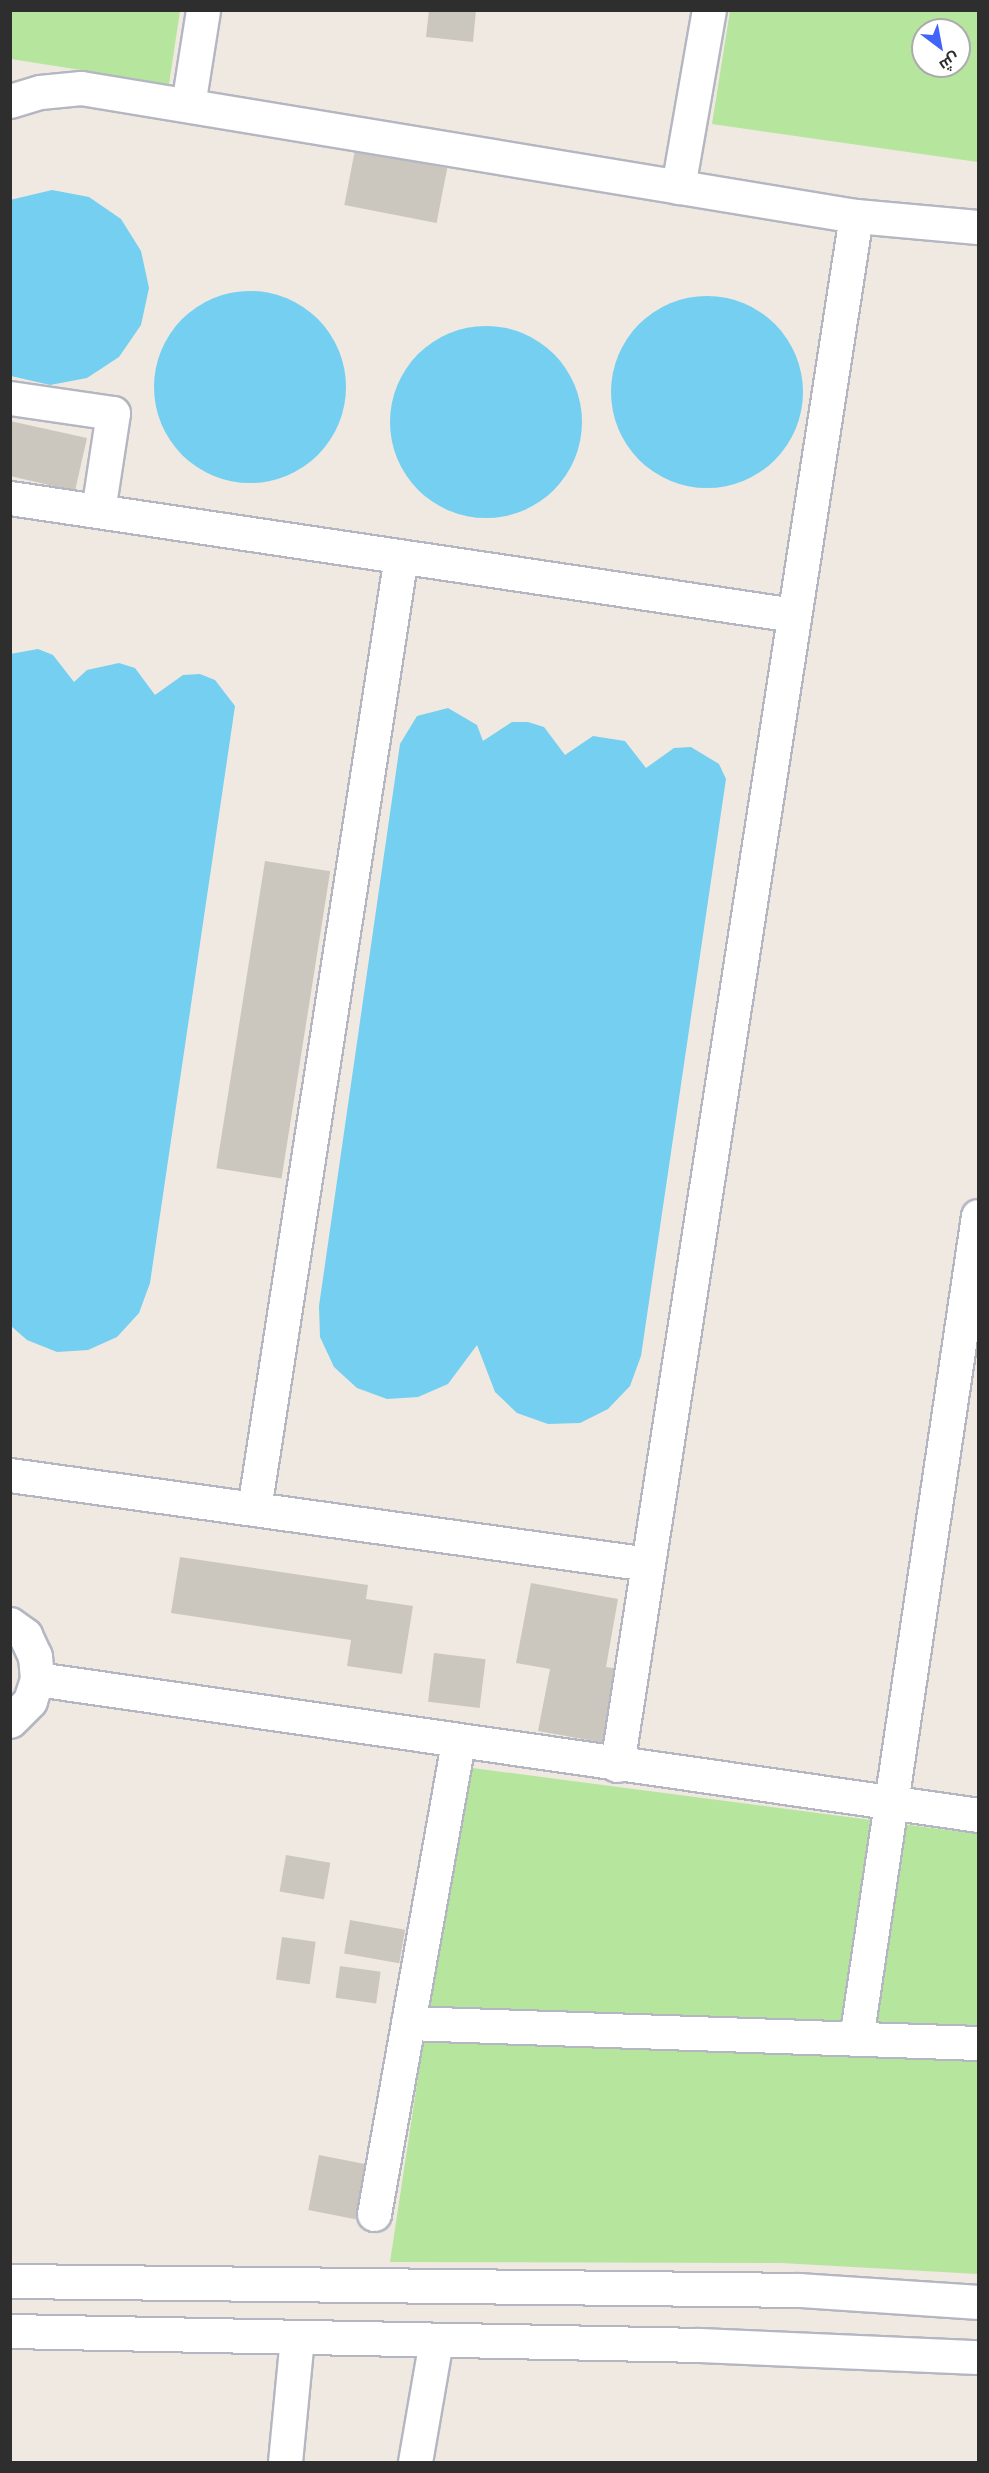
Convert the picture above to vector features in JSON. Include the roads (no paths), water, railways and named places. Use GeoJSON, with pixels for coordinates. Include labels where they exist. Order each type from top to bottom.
{"type":"FeatureCollection","features":[{"type":"Feature","properties":{"kind":"street"},"geometry":{"type":"LineString","coordinates":[[188,105],[203,10]]}},
{"type":"Feature","properties":{"kind":"street"},"geometry":{"type":"LineString","coordinates":[[678,187],[709,10]]}},
{"type":"Feature","properties":{"kind":"street"},"geometry":{"type":"LineString","coordinates":[[10,101],[81,88],[856,216],[978,227]]}},
{"type":"Feature","properties":{"kind":"street"},"geometry":{"type":"LineString","coordinates":[[617,1765],[856,216]]}},
{"type":"Feature","properties":{"kind":"street"},"geometry":{"type":"LineString","coordinates":[[10,398],[113,413],[98,511]]}},
{"type":"Feature","properties":{"kind":"street"},"geometry":{"type":"LineString","coordinates":[[10,498],[795,615]]}},
{"type":"Feature","properties":{"kind":"street"},"geometry":{"type":"LineString","coordinates":[[254,1509],[401,556]]}},
{"type":"Feature","properties":{"kind":"street"},"geometry":{"type":"LineString","coordinates":[[856,2039],[978,1216]]}},
{"type":"Feature","properties":{"kind":"street"},"geometry":{"type":"LineString","coordinates":[[10,1475],[648,1564]]}},
{"type":"Feature","properties":{"kind":"street"},"geometry":{"type":"LineString","coordinates":[[10,1624],[24,1635],[35,1656],[37,1679],[30,1701],[10,1721]]}},
{"type":"Feature","properties":{"kind":"street"},"geometry":{"type":"LineString","coordinates":[[37,1679],[617,1765],[978,1815]]}},
{"type":"Feature","properties":{"kind":"street"},"geometry":{"type":"LineString","coordinates":[[374,2214],[458,1741]]}},
{"type":"Feature","properties":{"kind":"street"},"geometry":{"type":"LineString","coordinates":[[408,2023],[978,2043]]}},
{"type":"Feature","properties":{"kind":"street"},"geometry":{"type":"LineString","coordinates":[[10,2282],[788,2290],[978,2302]]}},
{"type":"Feature","properties":{"kind":"street"},"geometry":{"type":"LineString","coordinates":[[10,2331],[699,2345],[978,2357]]}},
{"type":"Feature","properties":{"kind":"street"},"geometry":{"type":"LineString","coordinates":[[285,2463],[297,2338]]}},
{"type":"Feature","properties":{"kind":"street"},"geometry":{"type":"LineString","coordinates":[[415,2463],[436,2341]]}},
{"type":"Feature","properties":{"kind":"water"},"geometry":{"type":"Polygon","coordinates":[[[52,190],[89,197],[121,219],[141,251],[149,288],[141,325],[119,357],[87,378],[50,385],[11,376],[10,200],[52,190]]]}},
{"type":"Feature","properties":{"kind":"water"},"geometry":{"type":"Polygon","coordinates":[[[259,291],[269,292],[295,302],[311,312],[325,326],[339,350],[345,368],[345,406],[339,424],[325,448],[311,462],[287,476],[269,482],[241,483],[231,482],[205,472],[189,462],[175,448],[161,424],[155,406],[154,378],[155,368],[165,342],[175,326],[189,312],[213,298],[231,292],[259,291]]]}},
{"type":"Feature","properties":{"kind":"water"},"geometry":{"type":"Polygon","coordinates":[[[716,296],[726,297],[752,307],[768,317],[782,331],[796,355],[802,373],[802,411],[796,429],[782,453],[768,467],[744,481],[726,487],[698,488],[688,487],[662,477],[646,467],[632,453],[618,429],[612,411],[611,383],[612,373],[622,347],[632,331],[646,317],[670,303],[688,297],[716,296]]]}},
{"type":"Feature","properties":{"kind":"water"},"geometry":{"type":"Polygon","coordinates":[[[495,326],[523,333],[540,342],[554,354],[566,368],[575,385],[581,403],[581,441],[575,459],[566,476],[554,490],[540,502],[523,511],[505,517],[477,518],[449,511],[432,502],[406,476],[391,441],[390,413],[397,385],[406,368],[432,342],[467,327],[495,326]]]}},
{"type":"Feature","properties":{"kind":"water"},"geometry":{"type":"Polygon","coordinates":[[[38,649],[53,655],[74,682],[87,670],[119,663],[135,668],[155,695],[183,675],[200,674],[215,680],[235,706],[150,1283],[139,1313],[117,1337],[88,1350],[57,1352],[27,1340],[11,1326],[10,654],[38,649]]]}},
{"type":"Feature","properties":{"kind":"water"},"geometry":{"type":"Polygon","coordinates":[[[448,708],[477,725],[483,741],[512,722],[528,722],[544,727],[565,755],[593,736],[625,741],[646,768],[674,748],[691,747],[719,764],[726,779],[641,1356],[630,1386],[608,1409],[580,1423],[548,1424],[517,1413],[495,1392],[477,1345],[448,1384],[418,1397],[387,1399],[357,1388],[334,1367],[320,1337],[319,1306],[400,744],[417,716],[448,708]]]}}]}
